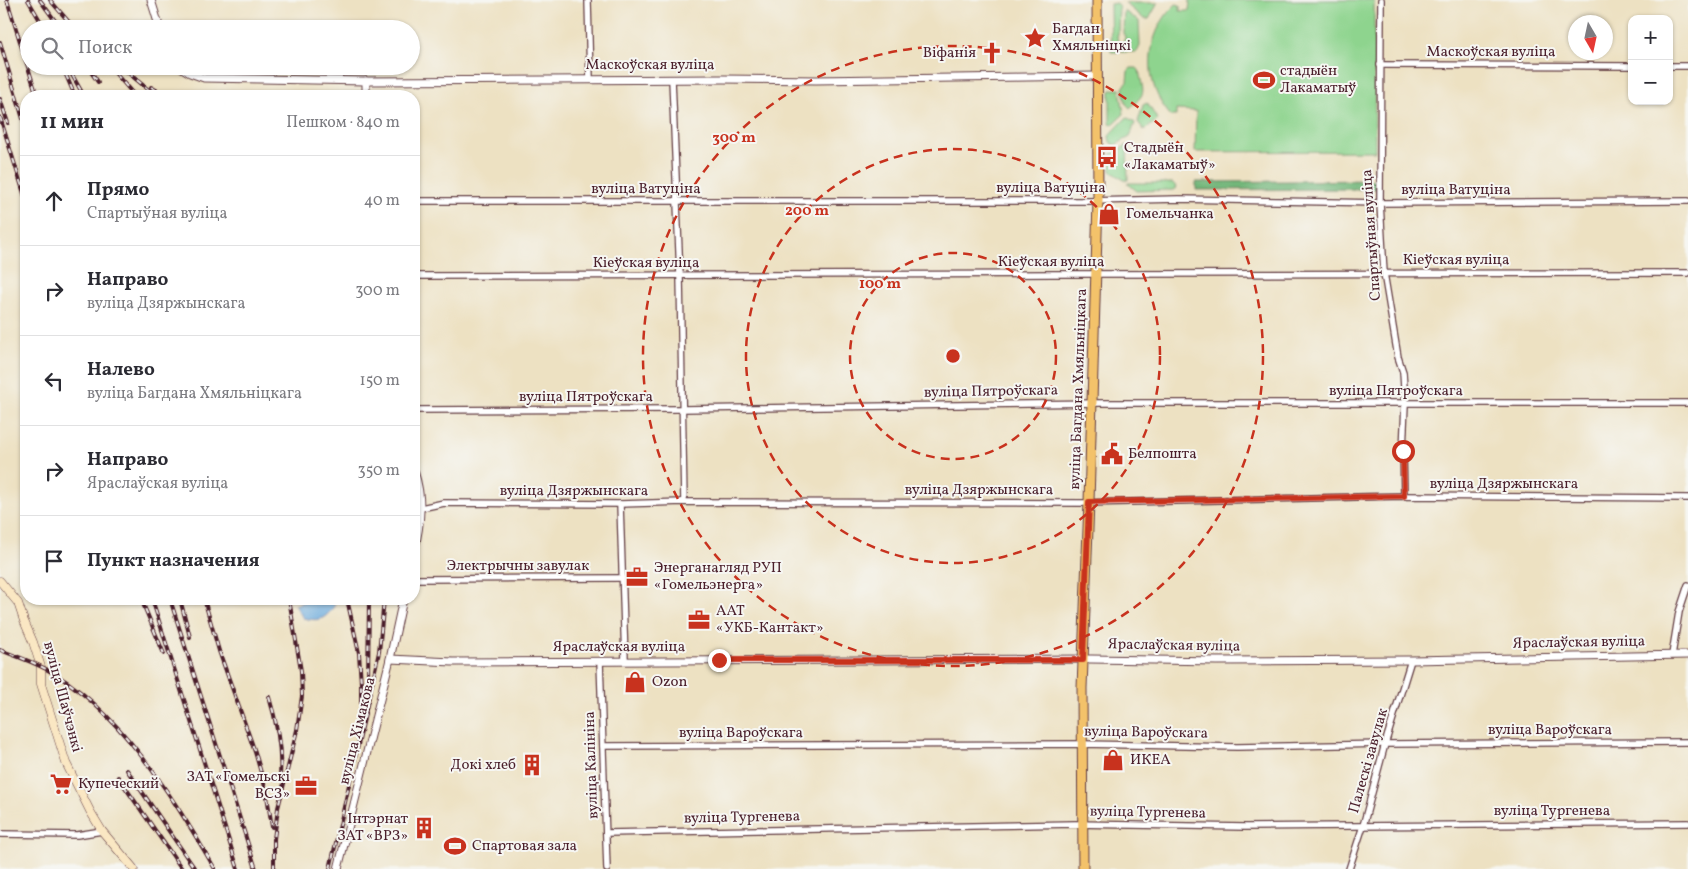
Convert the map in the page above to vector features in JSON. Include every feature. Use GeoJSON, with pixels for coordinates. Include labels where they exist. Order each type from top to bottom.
{"type":"FeatureCollection","features":[{"type":"Feature","properties":{"kind":"main road","name":"вуліца Багдана Хмяльніцкага"},"geometry":{"type":"LineString","coordinates":[[1083,869],[1083,660],[1098,200],[1097,0]]}},
{"type":"Feature","properties":{"kind":"main road","name":"вуліца Шаўчэнкі"},"geometry":{"type":"LineString","coordinates":[[0,581],[18,603],[33,642],[41,667],[42,684],[66,762],[90,812],[134,869]]}},
{"type":"Feature","properties":{"kind":"street"},"geometry":{"type":"LineString","coordinates":[[151,0],[157,20]]}},
{"type":"Feature","properties":{"kind":"street"},"geometry":{"type":"LineString","coordinates":[[588,0],[590,80]]}},
{"type":"Feature","properties":{"kind":"street","name":"Спартыўная вуліца"},"geometry":{"type":"LineString","coordinates":[[1381,0],[1380,203],[1384,273],[1398,357],[1403,372],[1405,404],[1404,496]]}},
{"type":"Feature","properties":{"kind":"street","name":"Маскоўская вуліца"},"geometry":{"type":"LineString","coordinates":[[1380,65],[1628,66]]}},
{"type":"Feature","properties":{"kind":"street"},"geometry":{"type":"LineString","coordinates":[[1673,66],[1688,66]]}},
{"type":"Feature","properties":{"kind":"street","name":"Маскоўская вуліца"},"geometry":{"type":"LineString","coordinates":[[194,75],[204,78],[366,81],[816,80],[1097,76]]}},
{"type":"Feature","properties":{"kind":"street"},"geometry":{"type":"LineString","coordinates":[[672,79],[680,276],[684,502]]}},
{"type":"Feature","properties":{"kind":"street"},"geometry":{"type":"LineString","coordinates":[[366,81],[366,90]]}},
{"type":"Feature","properties":{"kind":"street","name":"вуліца Ватуціна"},"geometry":{"type":"LineString","coordinates":[[420,201],[1098,200],[1179,198],[1380,203],[1688,201]]}},
{"type":"Feature","properties":{"kind":"street","name":"Кіеўская вуліца"},"geometry":{"type":"LineString","coordinates":[[420,276],[1688,273]]}},
{"type":"Feature","properties":{"kind":"street","name":"вуліца Пятроўскага"},"geometry":{"type":"LineString","coordinates":[[420,410],[1092,404],[1688,403]]}},
{"type":"Feature","properties":{"kind":"street","name":"вуліца Дзяржынскага"},"geometry":{"type":"LineString","coordinates":[[421,508],[444,503],[1089,502],[1404,496],[1688,498]]}},
{"type":"Feature","properties":{"kind":"street"},"geometry":{"type":"LineString","coordinates":[[420,501],[420,518]]}},
{"type":"Feature","properties":{"kind":"street"},"geometry":{"type":"LineString","coordinates":[[620,504],[626,660]]}},
{"type":"Feature","properties":{"kind":"street","name":"Электрычны завулак"},"geometry":{"type":"LineString","coordinates":[[420,579],[622,578]]}},
{"type":"Feature","properties":{"kind":"street"},"geometry":{"type":"LineString","coordinates":[[1672,654],[1679,612],[1688,585]]}},
{"type":"Feature","properties":{"kind":"street","name":"вуліца Хімакова"},"geometry":{"type":"LineString","coordinates":[[338,869],[402,605]]}},
{"type":"Feature","properties":{"kind":"street","name":"Яраслаўская вуліца"},"geometry":{"type":"LineString","coordinates":[[390,659],[453,662],[626,660],[1411,660],[1688,655]]}},
{"type":"Feature","properties":{"kind":"street","name":"Палескі завулак"},"geometry":{"type":"LineString","coordinates":[[1349,869],[1411,660]]}},
{"type":"Feature","properties":{"kind":"street","name":"вуліца Калініна"},"geometry":{"type":"LineString","coordinates":[[600,661],[608,869]]}},
{"type":"Feature","properties":{"kind":"street","name":"вуліца Вароўскага"},"geometry":{"type":"LineString","coordinates":[[603,746],[1082,744],[1237,747],[1688,742]]}},
{"type":"Feature","properties":{"kind":"street","name":"вуліца Тургенева"},"geometry":{"type":"LineString","coordinates":[[607,833],[1082,825],[1245,827],[1688,823]]}},
{"type":"Feature","properties":{"kind":"street"},"geometry":{"type":"LineString","coordinates":[[0,834],[76,835],[102,830]]}},
{"type":"Feature","properties":{"kind":"green space","name":"стадыён Лакаматыў"},"geometry":{"type":"Polygon","coordinates":[[[1190,0],[1374,0],[1375,151],[1195,152],[1196,111],[1176,110],[1176,116],[1171,116],[1155,89],[1151,74],[1153,44],[1165,16],[1176,4],[1180,5],[1180,11],[1189,11],[1190,0]]]}},
{"type":"Feature","properties":{"kind":"green space"},"geometry":{"type":"Polygon","coordinates":[[[1116,3],[1119,6],[1118,52],[1111,52],[1110,4],[1116,3]]]}},
{"type":"Feature","properties":{"kind":"green space"},"geometry":{"type":"Polygon","coordinates":[[[1125,3],[1158,3],[1149,19],[1144,19],[1125,3]]]}},
{"type":"Feature","properties":{"kind":"green space"},"geometry":{"type":"Polygon","coordinates":[[[1124,11],[1139,21],[1140,46],[1137,52],[1122,52],[1125,37],[1123,33],[1124,11]]]}},
{"type":"Feature","properties":{"kind":"green space"},"geometry":{"type":"Polygon","coordinates":[[[1131,68],[1139,70],[1143,92],[1130,108],[1126,104],[1123,88],[1127,82],[1128,71],[1131,68]]]}},
{"type":"Feature","properties":{"kind":"green space"},"geometry":{"type":"Polygon","coordinates":[[[1120,89],[1124,114],[1112,125],[1110,123],[1110,91],[1120,89]]]}},
{"type":"Feature","properties":{"kind":"green space"},"geometry":{"type":"Polygon","coordinates":[[[1147,103],[1158,120],[1144,130],[1138,122],[1143,105],[1147,103]]]}},
{"type":"Feature","properties":{"kind":"green space"},"geometry":{"type":"Polygon","coordinates":[[[1127,117],[1135,123],[1130,137],[1115,145],[1110,142],[1109,136],[1127,117]]]}},
{"type":"Feature","properties":{"kind":"green space"},"geometry":{"type":"Polygon","coordinates":[[[1127,145],[1128,180],[1124,180],[1111,171],[1111,154],[1127,145]]]}},
{"type":"Feature","properties":{"kind":"green space"},"geometry":{"type":"Polygon","coordinates":[[[1376,180],[1376,189],[1196,190],[1196,182],[1376,180]]]}},
{"type":"Feature","properties":{"kind":"green space"},"geometry":{"type":"Polygon","coordinates":[[[1127,183],[1173,183],[1177,188],[1174,190],[1137,191],[1127,183]]]}},
{"type":"Feature","properties":{"kind":"water"},"geometry":{"type":"Polygon","coordinates":[[[295,605],[335,605],[322,618],[314,620],[303,618],[295,605]]]}},
{"type":"Feature","properties":{"kind":"railway"},"geometry":{"type":"LineString","coordinates":[[7,0],[20,42]]}},
{"type":"Feature","properties":{"kind":"railway"},"geometry":{"type":"LineString","coordinates":[[28,0],[40,20]]}},
{"type":"Feature","properties":{"kind":"railway"},"geometry":{"type":"LineString","coordinates":[[40,0],[54,20]]}},
{"type":"Feature","properties":{"kind":"railway"},"geometry":{"type":"LineString","coordinates":[[50,0],[67,20]]}},
{"type":"Feature","properties":{"kind":"railway"},"geometry":{"type":"LineString","coordinates":[[0,42],[20,109]]}},
{"type":"Feature","properties":{"kind":"railway"},"geometry":{"type":"LineString","coordinates":[[30,75],[35,90]]}},
{"type":"Feature","properties":{"kind":"railway"},"geometry":{"type":"LineString","coordinates":[[66,75],[72,90]]}},
{"type":"Feature","properties":{"kind":"railway"},"geometry":{"type":"LineString","coordinates":[[72,75],[81,90]]}},
{"type":"Feature","properties":{"kind":"railway"},"geometry":{"type":"LineString","coordinates":[[93,75],[98,82]]}},
{"type":"Feature","properties":{"kind":"railway"},"geometry":{"type":"LineString","coordinates":[[117,75],[130,90]]}},
{"type":"Feature","properties":{"kind":"railway"},"geometry":{"type":"LineString","coordinates":[[131,75],[149,90]]}},
{"type":"Feature","properties":{"kind":"railway"},"geometry":{"type":"LineString","coordinates":[[151,87],[156,90]]}},
{"type":"Feature","properties":{"kind":"railway"},"geometry":{"type":"LineString","coordinates":[[0,99],[8,123]]}},
{"type":"Feature","properties":{"kind":"railway"},"geometry":{"type":"LineString","coordinates":[[0,117],[20,181]]}},
{"type":"Feature","properties":{"kind":"railway"},"geometry":{"type":"LineString","coordinates":[[144,605],[164,654]]}},
{"type":"Feature","properties":{"kind":"railway"},"geometry":{"type":"LineString","coordinates":[[154,605],[238,869]]}},
{"type":"Feature","properties":{"kind":"railway"},"geometry":{"type":"LineString","coordinates":[[172,605],[256,869]]}},
{"type":"Feature","properties":{"kind":"railway"},"geometry":{"type":"LineString","coordinates":[[182,605],[190,637]]}},
{"type":"Feature","properties":{"kind":"railway"},"geometry":{"type":"LineString","coordinates":[[206,605],[219,651],[255,752],[266,790],[272,827]]}},
{"type":"Feature","properties":{"kind":"railway"},"geometry":{"type":"LineString","coordinates":[[274,869],[274,839],[278,808],[297,730],[302,696],[301,671],[290,605]]}},
{"type":"Feature","properties":{"kind":"railway"},"geometry":{"type":"LineString","coordinates":[[348,605],[359,653],[361,712]]}},
{"type":"Feature","properties":{"kind":"railway"},"geometry":{"type":"LineString","coordinates":[[368,682],[369,605]]}},
{"type":"Feature","properties":{"kind":"railway"},"geometry":{"type":"LineString","coordinates":[[330,869],[379,652],[383,605]]}},
{"type":"Feature","properties":{"kind":"railway"},"geometry":{"type":"LineString","coordinates":[[0,650],[46,669],[72,686],[121,731],[163,785],[215,869]]}},
{"type":"Feature","properties":{"kind":"railway"},"geometry":{"type":"LineString","coordinates":[[269,697],[278,736],[280,776]]}},
{"type":"Feature","properties":{"kind":"railway"},"geometry":{"type":"LineString","coordinates":[[127,770],[195,869]]}},
{"type":"Feature","properties":{"kind":"railway"},"geometry":{"type":"LineString","coordinates":[[118,777],[182,869]]}},
{"type":"Feature","properties":{"kind":"place","name":"Багдан Хмяльніцкі"},"geometry":{"type":"Point","coordinates":[1035,38]}},
{"type":"Feature","properties":{"kind":"place","name":"Віфанія"},"geometry":{"type":"Point","coordinates":[992,53]}},
{"type":"Feature","properties":{"kind":"place","name":"стадыён Лакаматыў"},"geometry":{"type":"Point","coordinates":[1264,80]}},
{"type":"Feature","properties":{"kind":"place","name":"Стадыён «Лакаматыў»"},"geometry":{"type":"Point","coordinates":[1107,157]}},
{"type":"Feature","properties":{"kind":"place","name":"Гомельчанка"},"geometry":{"type":"Point","coordinates":[1109,214]}},
{"type":"Feature","properties":{"kind":"place","name":"Белпошта"},"geometry":{"type":"Point","coordinates":[1112,454]}},
{"type":"Feature","properties":{"kind":"place","name":"Энерганагляд РУП «Гомельэнерга»"},"geometry":{"type":"Point","coordinates":[637,577]}},
{"type":"Feature","properties":{"kind":"place","name":"ААТ «УКБ-Кантакт»"},"geometry":{"type":"Point","coordinates":[699,620]}},
{"type":"Feature","properties":{"kind":"place","name":"Ozon"},"geometry":{"type":"Point","coordinates":[635,682]}},
{"type":"Feature","properties":{"kind":"place","name":"ИКЕА"},"geometry":{"type":"Point","coordinates":[1113,760]}},
{"type":"Feature","properties":{"kind":"place","name":"Докі хлеб"},"geometry":{"type":"Point","coordinates":[532,765]}},
{"type":"Feature","properties":{"kind":"place","name":"Купеческий"},"geometry":{"type":"Point","coordinates":[61,784]}},
{"type":"Feature","properties":{"kind":"place","name":"ЗАТ «Гомельскі ВСЗ»"},"geometry":{"type":"Point","coordinates":[306,786]}},
{"type":"Feature","properties":{"kind":"place","name":"Інтэрнат ЗАТ «ВРЗ»"},"geometry":{"type":"Point","coordinates":[424,828]}},
{"type":"Feature","properties":{"kind":"place","name":"Спартовая зала"},"geometry":{"type":"Point","coordinates":[455,846]}},
{"type":"Feature","properties":{"kind":"route"},"geometry":{"type":"LineString","coordinates":[[719,660],[1083,660],[1089,502],[1404,496],[1403,451]]}}]}
